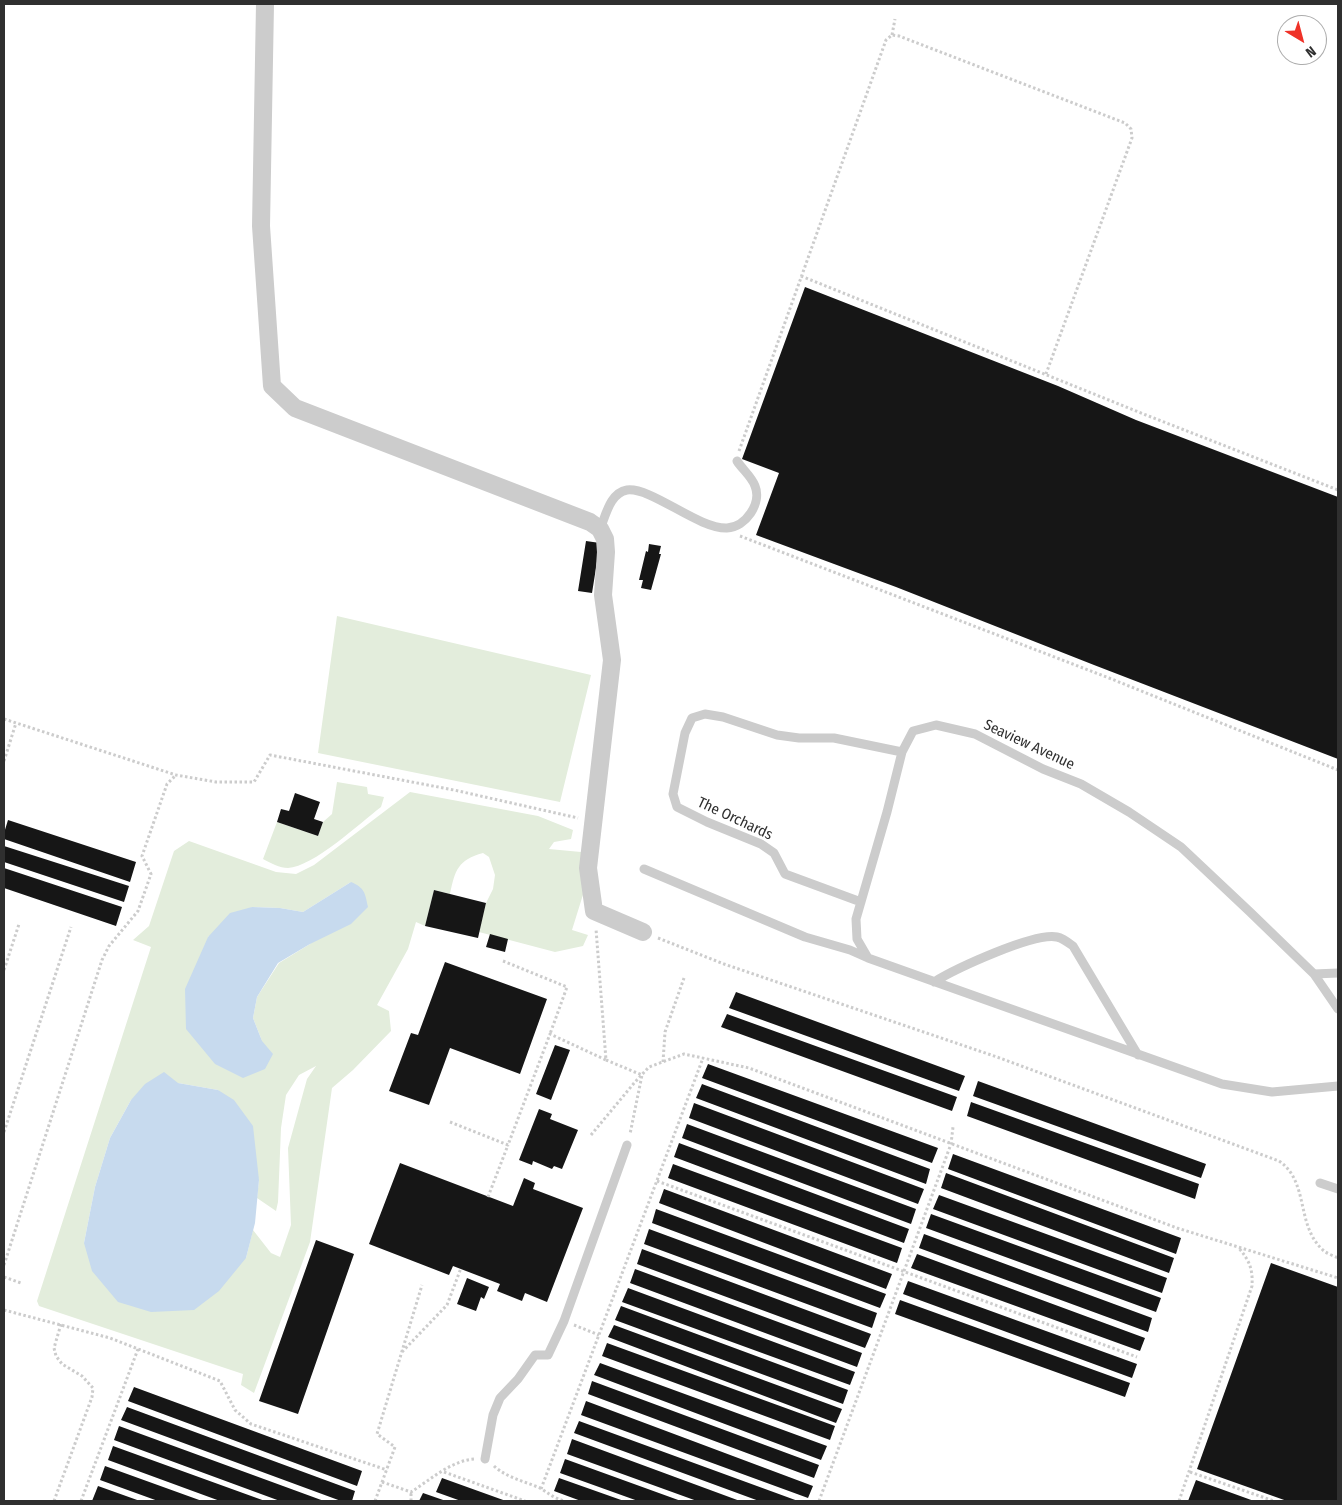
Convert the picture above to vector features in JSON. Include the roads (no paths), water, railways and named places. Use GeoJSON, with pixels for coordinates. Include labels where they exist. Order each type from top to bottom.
{"type":"FeatureCollection","features":[{"type":"Feature","properties":{"kind":"street"},"geometry":{"type":"LineString","coordinates":[[265,4],[260,226],[272,386],[295,408],[590,522],[600,529],[605,539],[603,595],[612,660],[588,868],[594,911],[643,932]]}},
{"type":"Feature","properties":{"kind":"lane"},"geometry":{"type":"LineString","coordinates":[[600,529],[610,503],[617,494],[628,490],[651,496],[720,528],[731,528],[741,524],[750,515],[757,497],[756,486],[737,461]]}},
{"type":"Feature","properties":{"kind":"lane","name":"The Orchards"},"geometry":{"type":"LineString","coordinates":[[861,902],[785,874],[774,853],[761,844],[707,822],[677,807],[673,794],[684,732],[692,718],[706,714],[723,717],[777,735],[799,738],[834,738],[902,752]]}},
{"type":"Feature","properties":{"kind":"lane","name":"Seaview Avenue"},"geometry":{"type":"LineString","coordinates":[[868,958],[857,939],[856,919],[902,752],[913,732],[936,725],[975,734],[1044,769],[1081,784],[1129,812],[1181,847],[1314,974],[1338,1009]]}},
{"type":"Feature","properties":{"kind":"lane"},"geometry":{"type":"LineString","coordinates":[[644,869],[805,937],[850,950],[934,982],[1222,1084],[1272,1092],[1338,1086]]}},
{"type":"Feature","properties":{"kind":"lane"},"geometry":{"type":"LineString","coordinates":[[934,982],[948,973],[988,955],[1034,939],[1057,936],[1074,946],[1138,1055]]}},
{"type":"Feature","properties":{"kind":"lane"},"geometry":{"type":"LineString","coordinates":[[1314,974],[1338,973]]}},
{"type":"Feature","properties":{"kind":"lane"},"geometry":{"type":"LineString","coordinates":[[485,1459],[493,1415],[500,1398],[518,1379],[536,1355],[548,1355],[564,1321],[627,1145]]}},
{"type":"Feature","properties":{"kind":"lane"},"geometry":{"type":"LineString","coordinates":[[1320,1183],[1338,1189]]}},
{"type":"Feature","properties":{"kind":"water"},"geometry":{"type":"Polygon","coordinates":[[[351,882],[359,886],[364,892],[368,907],[351,924],[310,944],[278,963],[257,997],[253,1018],[262,1041],[273,1054],[265,1069],[243,1078],[215,1064],[186,1029],[185,989],[208,937],[230,913],[252,907],[280,908],[303,912],[351,882]]]}},
{"type":"Feature","properties":{"kind":"water"},"geometry":{"type":"Polygon","coordinates":[[[164,1072],[178,1083],[218,1090],[234,1100],[253,1126],[259,1180],[255,1223],[246,1258],[219,1291],[194,1310],[151,1312],[118,1302],[92,1271],[84,1243],[95,1187],[110,1138],[131,1100],[145,1084],[164,1072]]]}}]}
